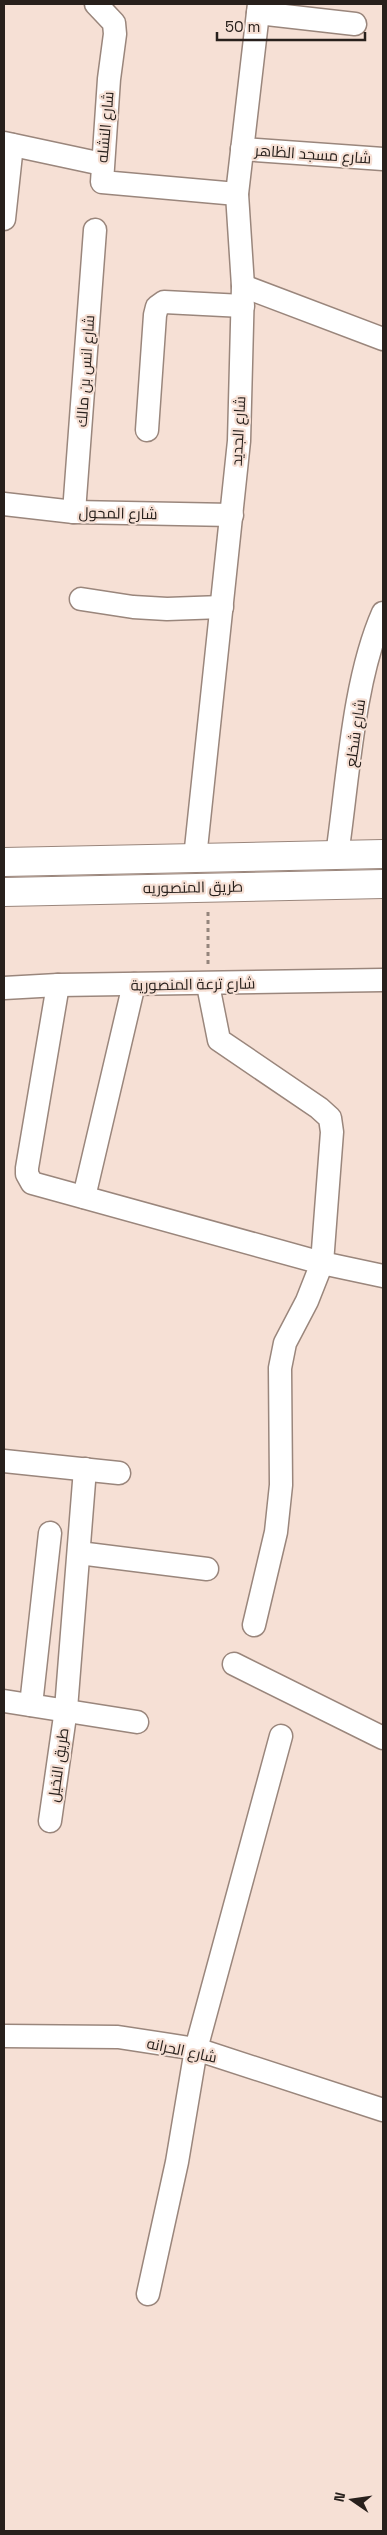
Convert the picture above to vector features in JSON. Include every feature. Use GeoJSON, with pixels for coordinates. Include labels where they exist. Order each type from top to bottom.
{"type":"FeatureCollection","features":[{"type":"Feature","properties":{"kind":"main road","name":"طريق المنصوريه"},"geometry":{"type":"LineString","coordinates":[[4,862],[383,854]]}},
{"type":"Feature","properties":{"kind":"main road","name":"طريق المنصوريه"},"geometry":{"type":"LineString","coordinates":[[4,892],[383,884]]}},
{"type":"Feature","properties":{"kind":"street","name":"شارع النشله"},"geometry":{"type":"LineString","coordinates":[[96,4],[114,24],[115,34],[101,180],[106,184],[237,194]]}},
{"type":"Feature","properties":{"kind":"street"},"geometry":{"type":"LineString","coordinates":[[258,8],[355,24]]}},
{"type":"Feature","properties":{"kind":"street","name":"شارع الجديد"},"geometry":{"type":"LineString","coordinates":[[195,858],[239,441],[243,296],[237,194],[258,8]]}},
{"type":"Feature","properties":{"kind":"street"},"geometry":{"type":"LineString","coordinates":[[4,219],[8,144],[102,164]]}},
{"type":"Feature","properties":{"kind":"street","name":"شارع مسجد الظاهر"},"geometry":{"type":"LineString","coordinates":[[242,149],[383,159]]}},
{"type":"Feature","properties":{"kind":"street","name":"شارع انس بن مالك"},"geometry":{"type":"LineString","coordinates":[[74,512],[95,230]]}},
{"type":"Feature","properties":{"kind":"street"},"geometry":{"type":"LineString","coordinates":[[147,430],[155,315],[157,307],[164,302],[243,296],[382,335]]}},
{"type":"Feature","properties":{"kind":"street","name":"شارع المحول"},"geometry":{"type":"LineString","coordinates":[[4,504],[74,512],[232,515]]}},
{"type":"Feature","properties":{"kind":"street"},"geometry":{"type":"LineString","coordinates":[[81,599],[167,610],[222,607]]}},
{"type":"Feature","properties":{"kind":"street","name":"شارع شخلع"},"geometry":{"type":"LineString","coordinates":[[337,855],[359,701],[379,636],[383,613]]}},
{"type":"Feature","properties":{"kind":"street"},"geometry":{"type":"LineString","coordinates":[[208,978],[219,1040],[305,1098],[330,1118],[332,1132],[322,1263],[307,1301],[285,1343],[280,1368],[281,1485],[276,1532],[254,1625]]}},
{"type":"Feature","properties":{"kind":"street","name":"شارع ترعة المنصورية"},"geometry":{"type":"LineString","coordinates":[[4,988],[134,984],[208,978],[383,980]]}},
{"type":"Feature","properties":{"kind":"street"},"geometry":{"type":"LineString","coordinates":[[84,1197],[134,984]]}},
{"type":"Feature","properties":{"kind":"street"},"geometry":{"type":"LineString","coordinates":[[58,985],[27,1174],[32,1183],[322,1263],[383,1276]]}},
{"type":"Feature","properties":{"kind":"street"},"geometry":{"type":"LineString","coordinates":[[4,1461],[119,1473]]}},
{"type":"Feature","properties":{"kind":"street"},"geometry":{"type":"LineString","coordinates":[[66,1709],[85,1469]]}},
{"type":"Feature","properties":{"kind":"street"},"geometry":{"type":"LineString","coordinates":[[31,1705],[50,1533]]}},
{"type":"Feature","properties":{"kind":"street"},"geometry":{"type":"LineString","coordinates":[[79,1553],[207,1570]]}},
{"type":"Feature","properties":{"kind":"street"},"geometry":{"type":"LineString","coordinates":[[234,1664],[383,1738]]}},
{"type":"Feature","properties":{"kind":"street","name":"طريق النخيل"},"geometry":{"type":"LineString","coordinates":[[4,1701],[66,1709],[137,1722]]}},
{"type":"Feature","properties":{"kind":"street","name":"طريق النخيل"},"geometry":{"type":"LineString","coordinates":[[50,1821],[66,1709]]}},
{"type":"Feature","properties":{"kind":"street"},"geometry":{"type":"LineString","coordinates":[[148,2294],[177,2162],[196,2049],[281,1736]]}},
{"type":"Feature","properties":{"kind":"street","name":"شارع الحرانه"},"geometry":{"type":"LineString","coordinates":[[4,2036],[118,2037],[196,2049],[383,2110]]}},
{"type":"Feature","properties":{"kind":"path"},"geometry":{"type":"LineString","coordinates":[[208,916],[208,978]]}}]}
